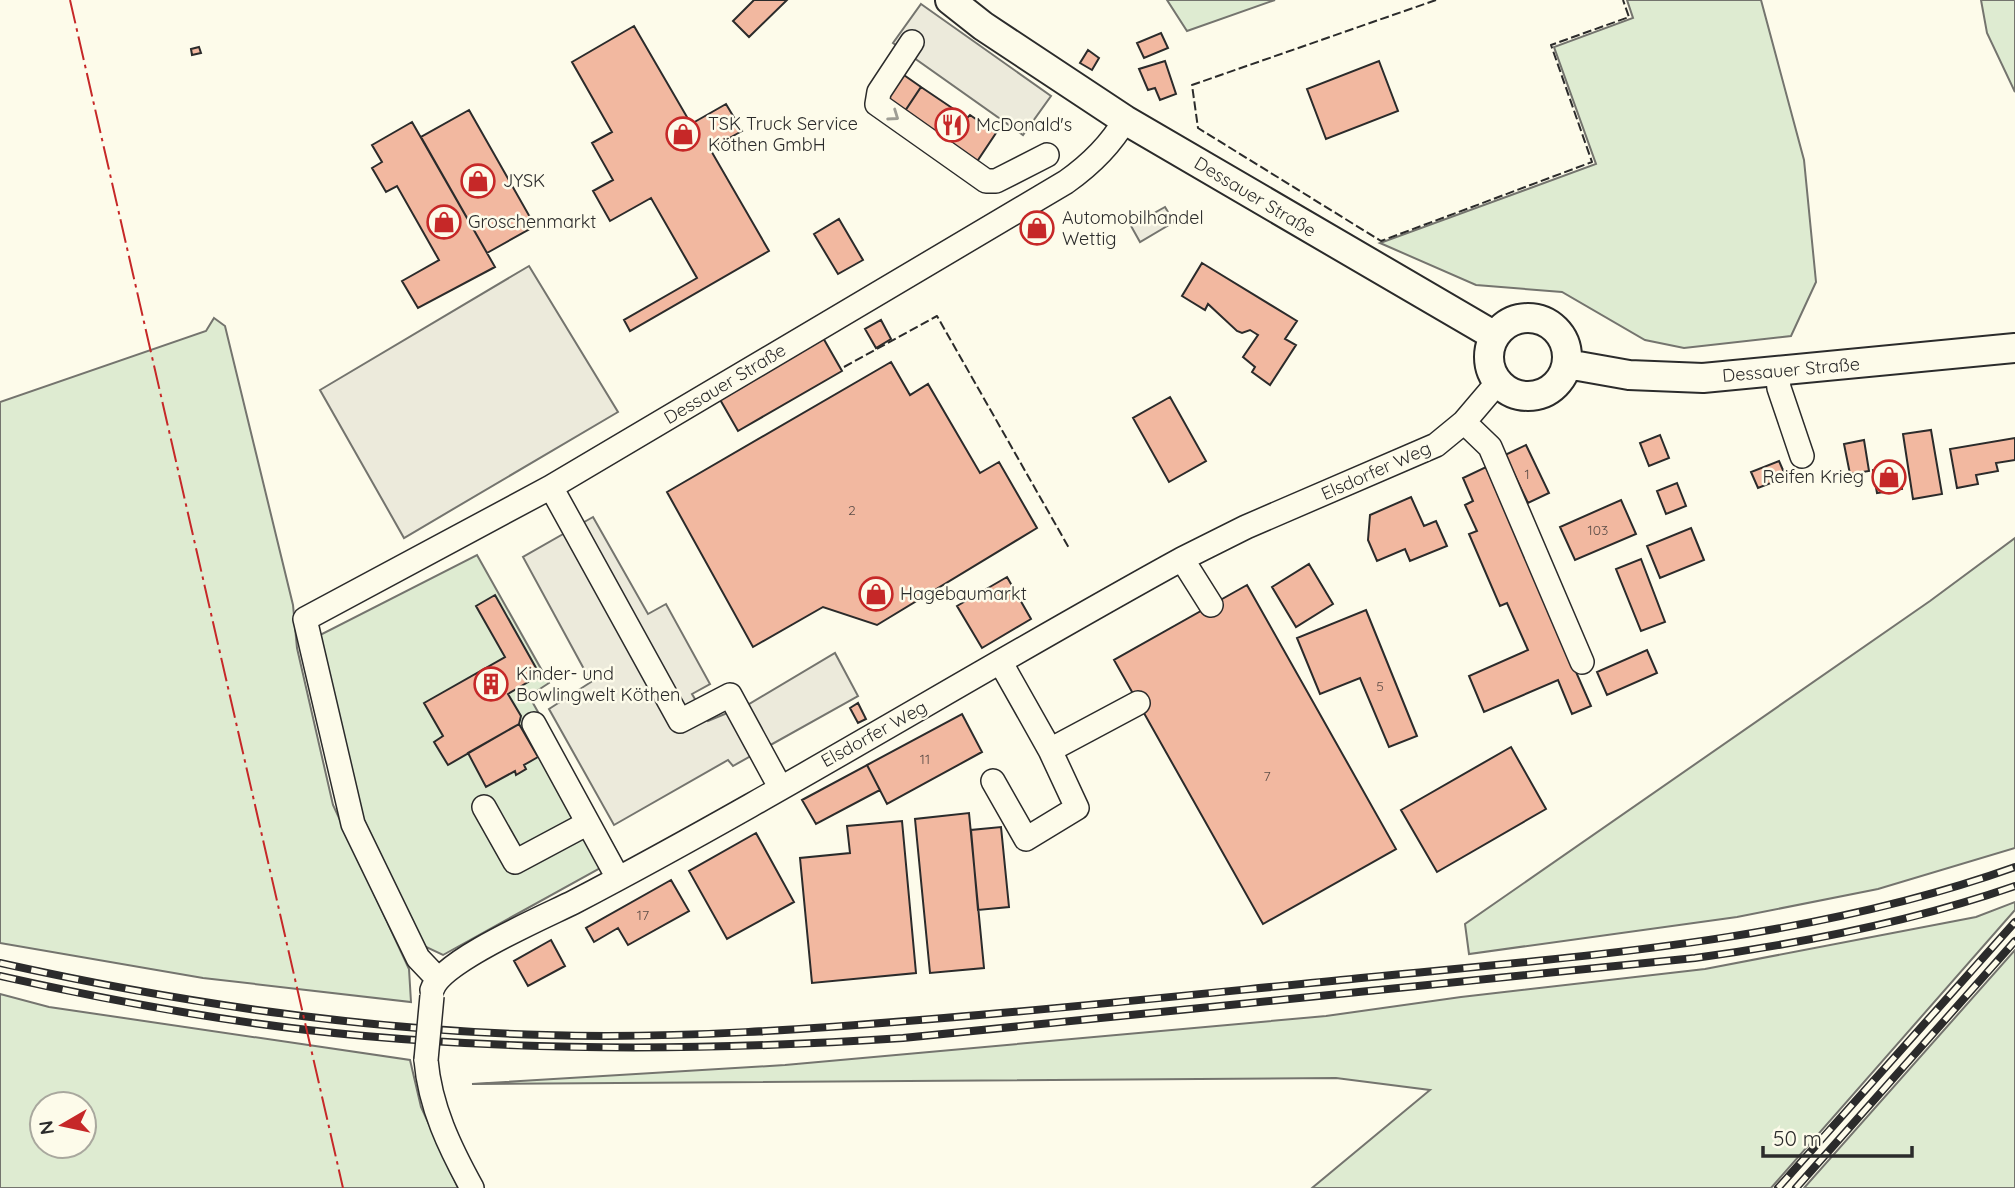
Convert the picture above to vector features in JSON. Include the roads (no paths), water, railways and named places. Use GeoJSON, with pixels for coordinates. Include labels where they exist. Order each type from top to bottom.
{"type":"FeatureCollection","features":[{"type":"Feature","properties":{"kind":"main road","name":"Dessauer Straße"},"geometry":{"type":"LineString","coordinates":[[950,0],[983,26],[1125,120],[1495,336]]}},
{"type":"Feature","properties":{"kind":"main road"},"geometry":{"type":"LineString","coordinates":[[1537,318],[1554,327],[1565,344],[1567,363],[1560,380],[1547,391],[1530,396],[1512,393],[1498,382],[1491,368],[1489,352],[1495,336],[1504,326],[1517,319],[1537,318]]}},
{"type":"Feature","properties":{"kind":"main road","name":"Dessauer Straße"},"geometry":{"type":"LineString","coordinates":[[1567,363],[1629,375],[1665,378],[1715,377],[2015,348]]}},
{"type":"Feature","properties":{"kind":"street"},"geometry":{"type":"LineString","coordinates":[[912,42],[879,92],[877,104],[986,181],[996,181],[1047,155]]}},
{"type":"Feature","properties":{"kind":"street","name":"Dessauer Straße"},"geometry":{"type":"LineString","coordinates":[[435,987],[418,958],[353,824],[305,619],[551,487],[1066,183],[1111,143],[1125,120]]}},
{"type":"Feature","properties":{"kind":"street"},"geometry":{"type":"LineString","coordinates":[[1777,372],[1779,387],[1802,456]]}},
{"type":"Feature","properties":{"kind":"street","name":"Elsdorfer Weg"},"geometry":{"type":"LineString","coordinates":[[435,987],[455,965],[492,943],[618,878],[780,788],[1182,559],[1256,522],[1436,445],[1464,422],[1498,382]]}},
{"type":"Feature","properties":{"kind":"street"},"geometry":{"type":"LineString","coordinates":[[1464,422],[1490,447],[1582,662]]}},
{"type":"Feature","properties":{"kind":"street"},"geometry":{"type":"LineString","coordinates":[[551,487],[680,721],[730,695],[780,788]]}},
{"type":"Feature","properties":{"kind":"street"},"geometry":{"type":"LineString","coordinates":[[1182,559],[1211,605]]}},
{"type":"Feature","properties":{"kind":"street"},"geometry":{"type":"LineString","coordinates":[[993,781],[1026,839],[1077,808],[1050,750],[1001,663]]}},
{"type":"Feature","properties":{"kind":"street"},"geometry":{"type":"LineString","coordinates":[[1050,750],[1138,703]]}},
{"type":"Feature","properties":{"kind":"street"},"geometry":{"type":"LineString","coordinates":[[534,724],[618,878]]}},
{"type":"Feature","properties":{"kind":"street"},"geometry":{"type":"LineString","coordinates":[[484,807],[515,863],[588,823]]}},
{"type":"Feature","properties":{"kind":"street"},"geometry":{"type":"LineString","coordinates":[[435,987],[426,1060],[436,1111],[447,1140],[472,1188]]}},
{"type":"Feature","properties":{"kind":"railway"},"geometry":{"type":"LineString","coordinates":[[0,963],[203,1002],[340,1021],[546,1035],[646,1036],[745,1032],[1093,1005],[1682,944],[1767,931],[1850,914],[1933,893],[2015,867]]}},
{"type":"Feature","properties":{"kind":"railway"},"geometry":{"type":"LineString","coordinates":[[0,976],[181,1012],[365,1036],[567,1047],[769,1045],[903,1038],[1695,958],[1857,930],[2015,886]]}},
{"type":"Feature","properties":{"kind":"railway"},"geometry":{"type":"LineString","coordinates":[[1778,1188],[2015,922]]}},
{"type":"Feature","properties":{"kind":"railway"},"geometry":{"type":"LineString","coordinates":[[1796,1188],[2015,941]]}},
{"type":"Feature","properties":{"kind":"place","name":"McDonald's"},"geometry":{"type":"Point","coordinates":[952,125]}},
{"type":"Feature","properties":{"kind":"place","name":"TSK Truck Service Köthen GmbH"},"geometry":{"type":"Point","coordinates":[683,134]}},
{"type":"Feature","properties":{"kind":"place","name":"JYSK"},"geometry":{"type":"Point","coordinates":[478,181]}},
{"type":"Feature","properties":{"kind":"place","name":"Groschenmarkt"},"geometry":{"type":"Point","coordinates":[444,222]}},
{"type":"Feature","properties":{"kind":"place","name":"Automobilhandel Wettig"},"geometry":{"type":"Point","coordinates":[1037,228]}},
{"type":"Feature","properties":{"kind":"place","name":"Reifen Krieg"},"geometry":{"type":"Point","coordinates":[1889,477]}},
{"type":"Feature","properties":{"kind":"place","name":"Hagebaumarkt"},"geometry":{"type":"Point","coordinates":[876,594]}},
{"type":"Feature","properties":{"kind":"place","name":"Kinder- und Bowlingwelt Köthen"},"geometry":{"type":"Point","coordinates":[491,684]}}]}
